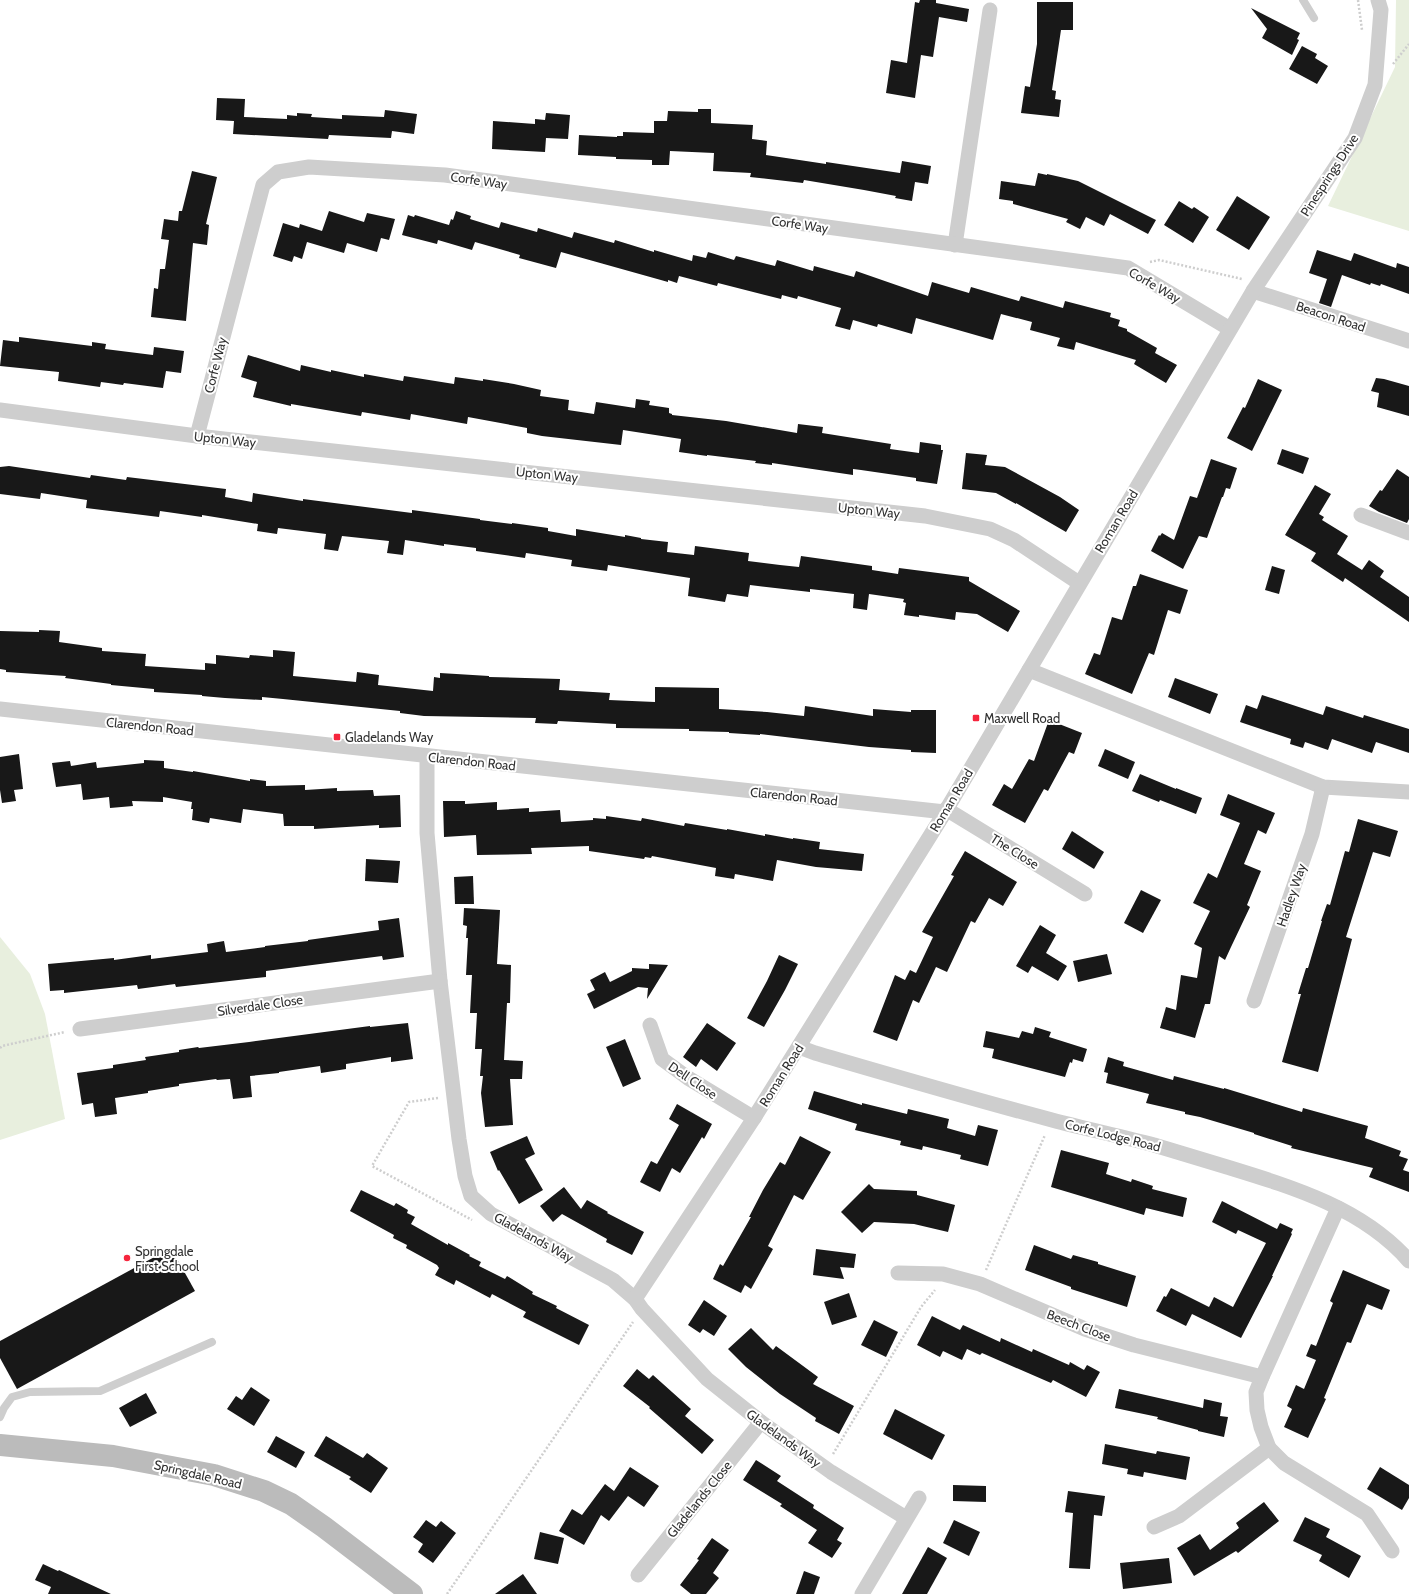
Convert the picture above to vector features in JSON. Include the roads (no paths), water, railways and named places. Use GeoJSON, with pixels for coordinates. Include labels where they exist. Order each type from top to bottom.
{"type":"FeatureCollection","features":[{"type":"Feature","properties":{"kind":"street","name":"Pinesprings Drive"},"geometry":{"type":"LineString","coordinates":[[1256,287],[1355,138],[1375,85],[1381,10],[1378,0]]}},
{"type":"Feature","properties":{"kind":"street"},"geometry":{"type":"LineString","coordinates":[[955,245],[990,10]]}},
{"type":"Feature","properties":{"kind":"street","name":"Corfe Way"},"geometry":{"type":"LineString","coordinates":[[197,436],[263,185],[278,172],[309,167],[445,175],[1128,268],[1230,329]]}},
{"type":"Feature","properties":{"kind":"street","name":"Roman Road"},"geometry":{"type":"LineString","coordinates":[[638,1304],[945,810],[1256,287]]}},
{"type":"Feature","properties":{"kind":"street","name":"Beacon Road"},"geometry":{"type":"LineString","coordinates":[[1256,287],[1409,341]]}},
{"type":"Feature","properties":{"kind":"street","name":"Upton Way"},"geometry":{"type":"LineString","coordinates":[[0,410],[197,436],[925,516],[990,529],[1014,540],[1079,583]]}},
{"type":"Feature","properties":{"kind":"street"},"geometry":{"type":"LineString","coordinates":[[1361,515],[1409,533]]}},
{"type":"Feature","properties":{"kind":"street"},"geometry":{"type":"LineString","coordinates":[[1029,670],[1323,787],[1409,792]]}},
{"type":"Feature","properties":{"kind":"street","name":"Clarendon Road"},"geometry":{"type":"LineString","coordinates":[[0,709],[427,756],[945,810]]}},
{"type":"Feature","properties":{"kind":"street","name":"Gladelands Way"},"geometry":{"type":"LineString","coordinates":[[427,756],[427,833],[440,981],[465,1176],[472,1196],[491,1214],[613,1280],[638,1304],[707,1379],[760,1422],[825,1468],[906,1518]]}},
{"type":"Feature","properties":{"kind":"street","name":"Hadley Way"},"geometry":{"type":"LineString","coordinates":[[1254,1001],[1312,834],[1323,787]]}},
{"type":"Feature","properties":{"kind":"street","name":"The Close"},"geometry":{"type":"LineString","coordinates":[[945,810],[1084,894]]}},
{"type":"Feature","properties":{"kind":"street","name":"Silverdale Close"},"geometry":{"type":"LineString","coordinates":[[80,1030],[440,981]]}},
{"type":"Feature","properties":{"kind":"street","name":"Dell Close"},"geometry":{"type":"LineString","coordinates":[[650,1025],[662,1059],[688,1078],[754,1118]]}},
{"type":"Feature","properties":{"kind":"street","name":"Corfe Lodge Road"},"geometry":{"type":"LineString","coordinates":[[799,1046],[823,1056],[1051,1120],[1154,1145],[1270,1180],[1320,1199],[1338,1208],[1372,1228],[1395,1245],[1409,1260]]}},
{"type":"Feature","properties":{"kind":"street"},"geometry":{"type":"LineString","coordinates":[[1338,1208],[1262,1377],[1256,1392],[1257,1410],[1268,1448],[1284,1463],[1367,1514],[1392,1551]]}},
{"type":"Feature","properties":{"kind":"street","name":"Beech Close"},"geometry":{"type":"LineString","coordinates":[[898,1272],[948,1276],[980,1284],[1085,1329],[1134,1345],[1262,1377]]}},
{"type":"Feature","properties":{"kind":"street","name":"Gladelands Close"},"geometry":{"type":"LineString","coordinates":[[638,1575],[760,1422]]}},
{"type":"Feature","properties":{"kind":"street","name":"Springdale Road"},"geometry":{"type":"LineString","coordinates":[[0,1445],[113,1456],[214,1475],[264,1491],[298,1509],[412,1594]]}},
{"type":"Feature","properties":{"kind":"street"},"geometry":{"type":"LineString","coordinates":[[1154,1527],[1179,1516],[1268,1448]]}},
{"type":"Feature","properties":{"kind":"street"},"geometry":{"type":"LineString","coordinates":[[862,1594],[918,1498]]}},
{"type":"Feature","properties":{"kind":"lane"},"geometry":{"type":"LineString","coordinates":[[1303,0],[1314,18]]}},
{"type":"Feature","properties":{"kind":"lane"},"geometry":{"type":"LineString","coordinates":[[0,1417],[4,1408],[12,1397],[30,1392],[100,1391],[212,1342]]}},
{"type":"Feature","properties":{"kind":"place","name":"Maxwell Road"},"geometry":{"type":"Point","coordinates":[976,718]}},
{"type":"Feature","properties":{"kind":"place","name":"Gladelands Way"},"geometry":{"type":"Point","coordinates":[337,737]}},
{"type":"Feature","properties":{"kind":"place","name":"Springdale First School"},"geometry":{"type":"Point","coordinates":[127,1258]}}]}
